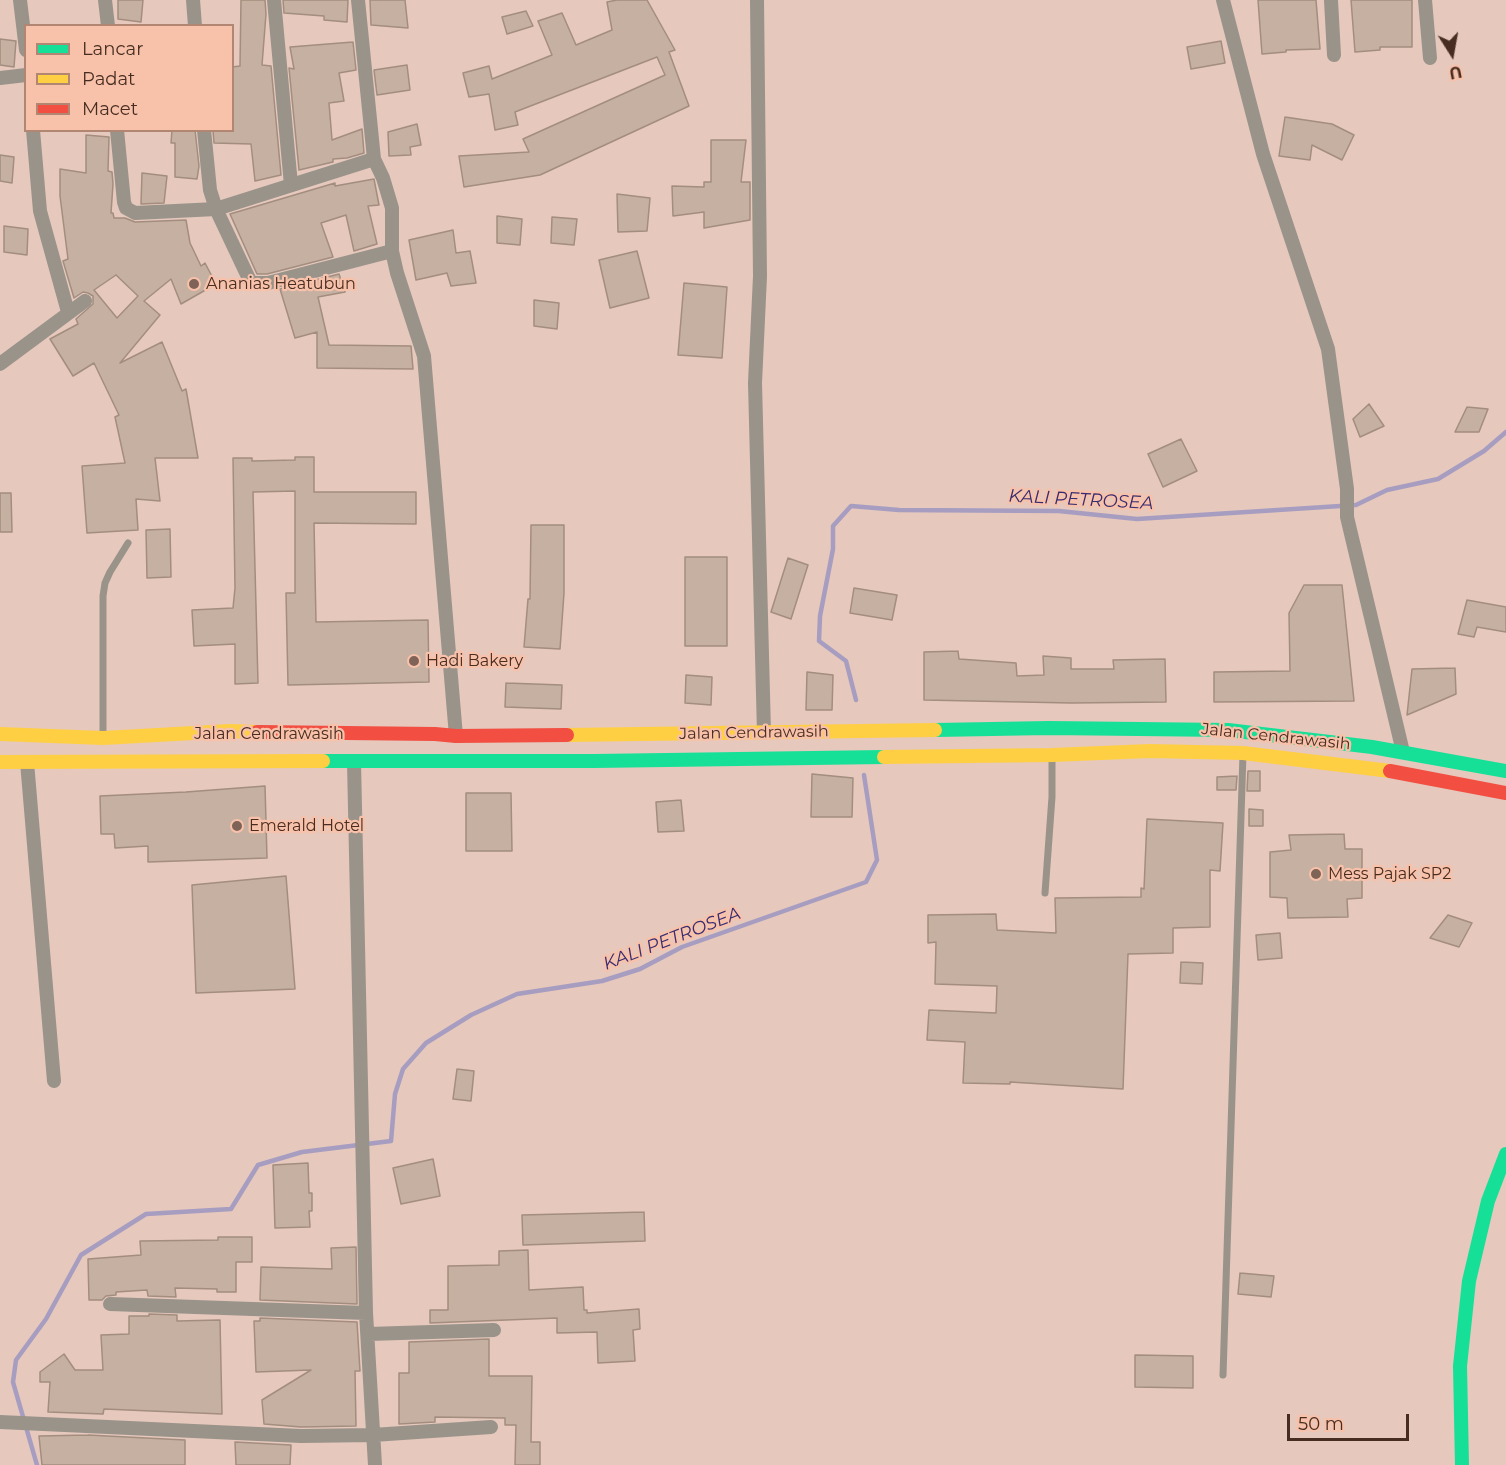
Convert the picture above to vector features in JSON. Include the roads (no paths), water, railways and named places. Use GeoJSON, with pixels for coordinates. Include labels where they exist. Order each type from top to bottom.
{"type":"FeatureCollection","features":[{"type":"Feature","properties":{"kind":"main road","name":"Jalan Cendrawasih"},"geometry":{"type":"LineString","coordinates":[[0,734],[103,738],[230,731],[456,735],[1048,728],[1228,729],[1372,747],[1506,771]]}},
{"type":"Feature","properties":{"kind":"main road","name":"Jalan Cendrawasih"},"geometry":{"type":"LineString","coordinates":[[0,762],[594,761],[1150,752],[1243,753],[1384,770],[1506,793]]}},
{"type":"Feature","properties":{"kind":"main road"},"geometry":{"type":"LineString","coordinates":[[1462,1465],[1460,1366],[1469,1281],[1488,1201],[1506,1154]]}},
{"type":"Feature","properties":{"kind":"street"},"geometry":{"type":"LineString","coordinates":[[20,0],[24,33]]}},
{"type":"Feature","properties":{"kind":"street"},"geometry":{"type":"LineString","coordinates":[[105,0],[108,24]]}},
{"type":"Feature","properties":{"kind":"street"},"geometry":{"type":"LineString","coordinates":[[193,0],[195,24]]}},
{"type":"Feature","properties":{"kind":"street"},"geometry":{"type":"LineString","coordinates":[[274,0],[291,185]]}},
{"type":"Feature","properties":{"kind":"street"},"geometry":{"type":"LineString","coordinates":[[358,0],[374,159],[383,178],[392,208],[392,251],[424,356],[456,735]]}},
{"type":"Feature","properties":{"kind":"street"},"geometry":{"type":"LineString","coordinates":[[757,0],[760,276],[755,383],[764,733]]}},
{"type":"Feature","properties":{"kind":"street"},"geometry":{"type":"LineString","coordinates":[[1223,0],[1263,154],[1328,349],[1347,489],[1347,517],[1403,752]]}},
{"type":"Feature","properties":{"kind":"street"},"geometry":{"type":"LineString","coordinates":[[1331,0],[1334,55]]}},
{"type":"Feature","properties":{"kind":"street"},"geometry":{"type":"LineString","coordinates":[[1425,0],[1430,58]]}},
{"type":"Feature","properties":{"kind":"street"},"geometry":{"type":"LineString","coordinates":[[0,78],[24,75]]}},
{"type":"Feature","properties":{"kind":"street"},"geometry":{"type":"LineString","coordinates":[[33,132],[40,211],[68,312]]}},
{"type":"Feature","properties":{"kind":"street"},"geometry":{"type":"LineString","coordinates":[[117,132],[124,202],[130,211],[144,213],[216,209],[374,159]]}},
{"type":"Feature","properties":{"kind":"street"},"geometry":{"type":"LineString","coordinates":[[204,132],[210,190],[216,209],[249,281],[254,284],[268,283],[392,251]]}},
{"type":"Feature","properties":{"kind":"street"},"geometry":{"type":"LineString","coordinates":[[0,364],[85,301]]}},
{"type":"Feature","properties":{"kind":"street"},"geometry":{"type":"LineString","coordinates":[[27,762],[54,1081]]}},
{"type":"Feature","properties":{"kind":"street"},"geometry":{"type":"LineString","coordinates":[[354,762],[366,1313],[375,1465]]}},
{"type":"Feature","properties":{"kind":"street"},"geometry":{"type":"LineString","coordinates":[[111,1304],[366,1313]]}},
{"type":"Feature","properties":{"kind":"street"},"geometry":{"type":"LineString","coordinates":[[369,1334],[494,1330]]}},
{"type":"Feature","properties":{"kind":"street"},"geometry":{"type":"LineString","coordinates":[[0,1422],[300,1436],[373,1435],[491,1428]]}},
{"type":"Feature","properties":{"kind":"lane"},"geometry":{"type":"LineString","coordinates":[[103,738],[103,596],[110,572],[128,543]]}},
{"type":"Feature","properties":{"kind":"lane"},"geometry":{"type":"LineString","coordinates":[[1223,1375],[1243,753]]}},
{"type":"Feature","properties":{"kind":"lane"},"geometry":{"type":"LineString","coordinates":[[1045,893],[1052,797],[1052,755]]}},
{"type":"Feature","properties":{"kind":"waterway","name":"KALI PETROSEA"},"geometry":{"type":"LineString","coordinates":[[856,700],[846,661],[819,641],[820,616],[833,549],[833,526],[851,506],[899,510],[1059,511],[1137,519],[1356,505],[1387,490],[1438,479],[1484,451],[1506,432]]}},
{"type":"Feature","properties":{"kind":"waterway","name":"KALI PETROSEA"},"geometry":{"type":"LineString","coordinates":[[37,1465],[13,1382],[16,1360],[46,1319],[81,1255],[146,1214],[231,1209],[258,1165],[302,1152],[391,1141],[395,1094],[403,1069],[426,1043],[471,1015],[517,994],[602,981],[640,969],[682,947],[866,882],[877,860],[864,775]]}},
{"type":"Feature","properties":{"kind":"place","name":"Ananias Heatubun"},"geometry":{"type":"Point","coordinates":[194,284]}},
{"type":"Feature","properties":{"kind":"place","name":"Hadi Bakery"},"geometry":{"type":"Point","coordinates":[414,661]}},
{"type":"Feature","properties":{"kind":"place","name":"Emerald Hotel"},"geometry":{"type":"Point","coordinates":[237,826]}},
{"type":"Feature","properties":{"kind":"place","name":"Mess Pajak SP2"},"geometry":{"type":"Point","coordinates":[1316,874]}}]}
